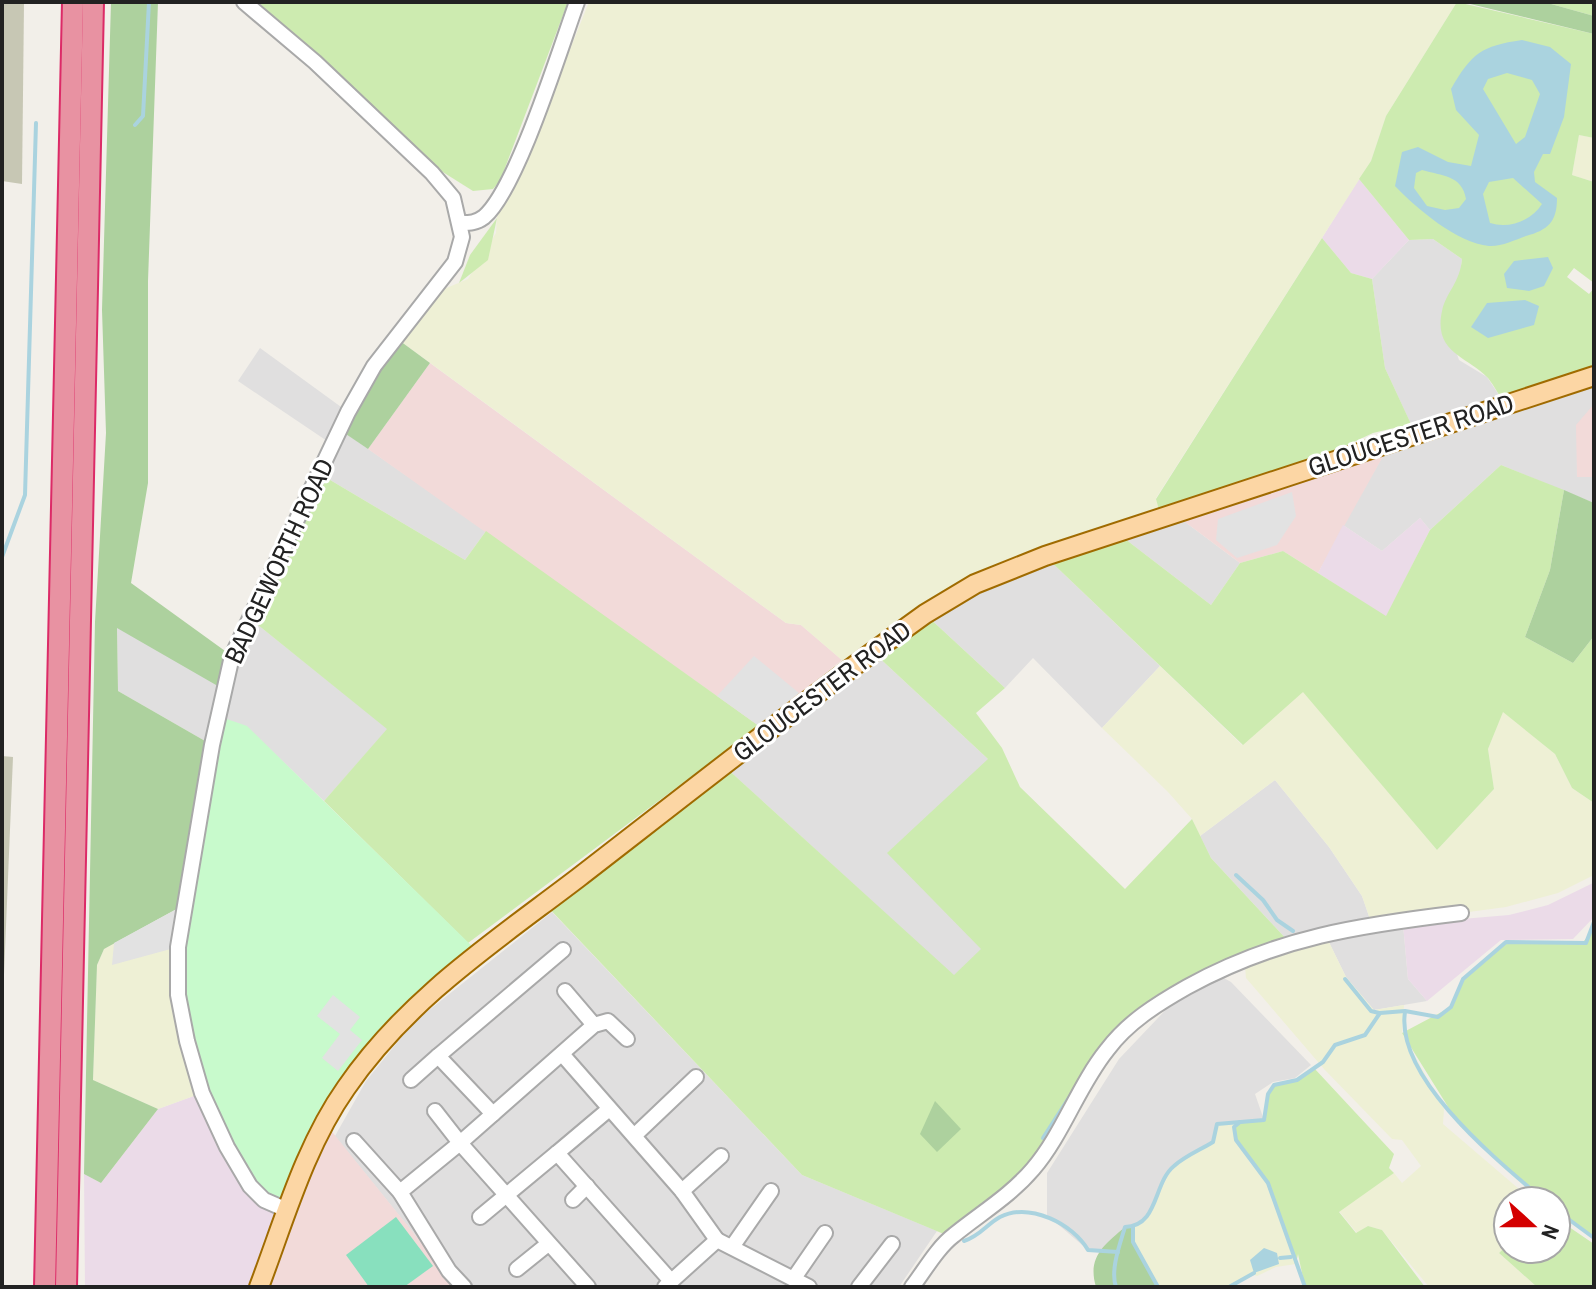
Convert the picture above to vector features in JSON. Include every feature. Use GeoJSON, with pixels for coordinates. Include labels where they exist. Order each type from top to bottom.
{"type":"FeatureCollection","features":[{"type":"Feature","properties":{"kind":"highway"},"geometry":{"type":"LineString","coordinates":[[45,1287],[73,2]]}},
{"type":"Feature","properties":{"kind":"highway"},"geometry":{"type":"LineString","coordinates":[[66,1287],[93,2]]}},
{"type":"Feature","properties":{"kind":"main road","name":"GLOUCESTER ROAD"},"geometry":{"type":"LineString","coordinates":[[259,1287],[287,1210],[344,1090],[376,1046],[407,1013],[477,951],[925,614],[975,584],[1050,554],[1594,376]]}},
{"type":"Feature","properties":{"kind":"street"},"geometry":{"type":"LineString","coordinates":[[244,2],[315,62],[432,173],[453,198],[461,223],[474,223],[485,216],[500,196],[532,124],[577,2]]}},
{"type":"Feature","properties":{"kind":"street","name":"BADGEWORTH ROAD"},"geometry":{"type":"LineString","coordinates":[[287,1210],[264,1200],[250,1186],[202,1093],[187,1041],[178,995],[178,947],[191,866],[223,689],[237,643],[374,366],[455,262],[462,237],[461,223]]}},
{"type":"Feature","properties":{"kind":"street"},"geometry":{"type":"LineString","coordinates":[[912,1287],[951,1237],[1007,1195],[1036,1166],[1107,1050],[1156,1005],[1225,966],[1289,942],[1347,928],[1461,913]]}},
{"type":"Feature","properties":{"kind":"street"},"geometry":{"type":"LineString","coordinates":[[411,1080],[563,950]]}},
{"type":"Feature","properties":{"kind":"street"},"geometry":{"type":"LineString","coordinates":[[565,991],[594,1025]]}},
{"type":"Feature","properties":{"kind":"street"},"geometry":{"type":"LineString","coordinates":[[400,1192],[594,1025],[608,1021],[627,1039]]}},
{"type":"Feature","properties":{"kind":"street"},"geometry":{"type":"LineString","coordinates":[[562,1054],[682,1191],[717,1240],[809,1287]]}},
{"type":"Feature","properties":{"kind":"street"},"geometry":{"type":"LineString","coordinates":[[438,1056],[493,1114]]}},
{"type":"Feature","properties":{"kind":"street"},"geometry":{"type":"LineString","coordinates":[[635,1135],[696,1077]]}},
{"type":"Feature","properties":{"kind":"street"},"geometry":{"type":"LineString","coordinates":[[480,1217],[608,1110]]}},
{"type":"Feature","properties":{"kind":"street"},"geometry":{"type":"LineString","coordinates":[[435,1111],[588,1287]]}},
{"type":"Feature","properties":{"kind":"street"},"geometry":{"type":"LineString","coordinates":[[354,1141],[400,1192],[449,1271],[464,1287]]}},
{"type":"Feature","properties":{"kind":"street"},"geometry":{"type":"LineString","coordinates":[[557,1153],[668,1284],[717,1240]]}},
{"type":"Feature","properties":{"kind":"street"},"geometry":{"type":"LineString","coordinates":[[682,1191],[721,1156]]}},
{"type":"Feature","properties":{"kind":"street"},"geometry":{"type":"LineString","coordinates":[[573,1200],[587,1186]]}},
{"type":"Feature","properties":{"kind":"street"},"geometry":{"type":"LineString","coordinates":[[732,1247],[771,1191]]}},
{"type":"Feature","properties":{"kind":"street"},"geometry":{"type":"LineString","coordinates":[[794,1278],[825,1233]]}},
{"type":"Feature","properties":{"kind":"street"},"geometry":{"type":"LineString","coordinates":[[517,1269],[548,1244]]}},
{"type":"Feature","properties":{"kind":"street"},"geometry":{"type":"LineString","coordinates":[[859,1287],[892,1244]]}},
{"type":"Feature","properties":{"kind":"shaded area"},"geometry":{"type":"Polygon","coordinates":[[[2,2],[24,3],[22,184],[2,181],[2,2]]]}},
{"type":"Feature","properties":{"kind":"shaded area"},"geometry":{"type":"Polygon","coordinates":[[[589,2],[1457,2],[1386,116],[1371,161],[1156,498],[1161,517],[1008,569],[851,668],[801,625],[786,623],[396,338],[432,294],[468,279],[496,233],[497,216],[513,191],[589,2]]]}},
{"type":"Feature","properties":{"kind":"shaded area"},"geometry":{"type":"Polygon","coordinates":[[[1579,135],[1594,138],[1594,182],[1572,175],[1579,135]]]}},
{"type":"Feature","properties":{"kind":"shaded area"},"geometry":{"type":"Polygon","coordinates":[[[1359,179],[1409,240],[1372,279],[1351,273],[1322,238],[1359,179]]]}},
{"type":"Feature","properties":{"kind":"shaded area"},"geometry":{"type":"Polygon","coordinates":[[[1433,239],[1462,259],[1460,277],[1442,311],[1459,360],[1487,377],[1505,404],[1594,376],[1594,503],[1501,465],[1430,530],[1420,518],[1382,551],[1343,525],[1391,442],[1415,433],[1385,368],[1372,279],[1409,240],[1433,239]]]}},
{"type":"Feature","properties":{"kind":"shaded area"},"geometry":{"type":"Polygon","coordinates":[[[260,348],[348,412],[341,430],[486,531],[465,560],[320,474],[333,445],[238,381],[260,348]]]}},
{"type":"Feature","properties":{"kind":"shaded area"},"geometry":{"type":"Polygon","coordinates":[[[430,363],[786,623],[801,625],[842,660],[759,726],[368,449],[430,363]]]}},
{"type":"Feature","properties":{"kind":"shaded area"},"geometry":{"type":"Polygon","coordinates":[[[1594,404],[1594,477],[1577,477],[1576,425],[1594,404]]]}},
{"type":"Feature","properties":{"kind":"shaded area"},"geometry":{"type":"Polygon","coordinates":[[[1391,442],[1318,573],[1283,551],[1240,563],[1173,513],[1391,442]]]}},
{"type":"Feature","properties":{"kind":"shaded area"},"geometry":{"type":"Polygon","coordinates":[[[1292,492],[1296,516],[1277,545],[1237,558],[1216,540],[1218,519],[1292,492]]]}},
{"type":"Feature","properties":{"kind":"shaded area"},"geometry":{"type":"Polygon","coordinates":[[[1173,513],[1240,563],[1211,605],[1116,532],[1173,513]]]}},
{"type":"Feature","properties":{"kind":"shaded area"},"geometry":{"type":"Polygon","coordinates":[[[1420,518],[1430,530],[1386,617],[1318,573],[1343,525],[1382,551],[1420,518]]]}},
{"type":"Feature","properties":{"kind":"shaded area"},"geometry":{"type":"Polygon","coordinates":[[[1045,556],[1160,666],[1102,728],[1033,658],[1005,688],[925,614],[1045,556]]]}},
{"type":"Feature","properties":{"kind":"shaded area"},"geometry":{"type":"Polygon","coordinates":[[[248,617],[388,729],[324,801],[246,726],[212,745],[118,691],[117,627],[223,688],[248,617]]]}},
{"type":"Feature","properties":{"kind":"shaded area"},"geometry":{"type":"Polygon","coordinates":[[[873,652],[988,759],[982,949],[954,976],[723,765],[873,652]]]}},
{"type":"Feature","properties":{"kind":"shaded area"},"geometry":{"type":"Polygon","coordinates":[[[754,656],[799,693],[759,726],[717,696],[754,656]]]}},
{"type":"Feature","properties":{"kind":"shaded area"},"geometry":{"type":"Polygon","coordinates":[[[1160,666],[1242,745],[1303,691],[1437,850],[1494,789],[1488,749],[1503,711],[1555,754],[1572,788],[1594,803],[1594,875],[1558,893],[1506,907],[1372,925],[1362,896],[1329,847],[1275,780],[1200,836],[1192,819],[1168,792],[1102,728],[1160,666]]]}},
{"type":"Feature","properties":{"kind":"shaded area"},"geometry":{"type":"Polygon","coordinates":[[[2,756],[13,757],[2,1023],[2,756]]]}},
{"type":"Feature","properties":{"kind":"shaded area"},"geometry":{"type":"Polygon","coordinates":[[[1275,780],[1329,847],[1362,896],[1372,925],[1289,942],[1211,858],[1200,836],[1275,780]]]}},
{"type":"Feature","properties":{"kind":"shaded area"},"geometry":{"type":"Polygon","coordinates":[[[1593,883],[1594,917],[1573,939],[1501,940],[1427,1001],[1408,979],[1403,924],[1509,915],[1548,905],[1593,883]]]}},
{"type":"Feature","properties":{"kind":"shaded area"},"geometry":{"type":"Polygon","coordinates":[[[184,905],[202,1093],[158,1109],[93,1080],[97,965],[104,949],[184,905]]]}},
{"type":"Feature","properties":{"kind":"shaded area"},"geometry":{"type":"Polygon","coordinates":[[[184,905],[178,947],[112,965],[114,943],[184,905]]]}},
{"type":"Feature","properties":{"kind":"shaded area"},"geometry":{"type":"Polygon","coordinates":[[[552,912],[802,1175],[937,1231],[899,1287],[457,1287],[335,1136],[366,1081],[413,1023],[552,912]]]}},
{"type":"Feature","properties":{"kind":"shaded area"},"geometry":{"type":"Polygon","coordinates":[[[1403,924],[1408,979],[1427,1001],[1374,1010],[1346,977],[1326,936],[1403,924]]]}},
{"type":"Feature","properties":{"kind":"shaded area"},"geometry":{"type":"Polygon","coordinates":[[[1326,936],[1346,977],[1374,1010],[1404,1005],[1402,1033],[1444,1109],[1443,1124],[1514,1185],[1492,1185],[1492,1265],[1512,1265],[1537,1287],[1429,1287],[1382,1230],[1368,1226],[1357,1233],[1339,1211],[1394,1173],[1402,1183],[1421,1166],[1402,1140],[1392,1139],[1324,1069],[1246,978],[1245,966],[1326,936]]]}},
{"type":"Feature","properties":{"kind":"shaded area"},"geometry":{"type":"Polygon","coordinates":[[[1220,976],[1231,982],[1311,1065],[1295,1078],[1273,1082],[1255,1094],[1264,1120],[1213,1142],[1172,1167],[1148,1217],[1137,1226],[1125,1227],[1118,1252],[1088,1250],[1047,1215],[1047,1173],[1119,1059],[1176,999],[1220,976]]]}},
{"type":"Feature","properties":{"kind":"shaded area"},"geometry":{"type":"Polygon","coordinates":[[[333,995],[360,1017],[350,1030],[362,1040],[338,1071],[322,1058],[340,1034],[317,1016],[333,995]]]}},
{"type":"Feature","properties":{"kind":"shaded area"},"geometry":{"type":"Polygon","coordinates":[[[202,1093],[287,1210],[259,1287],[85,1287],[84,1174],[101,1183],[158,1109],[202,1093]]]}},
{"type":"Feature","properties":{"kind":"shaded area"},"geometry":{"type":"Polygon","coordinates":[[[1240,1122],[1234,1127],[1250,1163],[1268,1183],[1296,1264],[1276,1267],[1257,1276],[1252,1274],[1229,1287],[1158,1287],[1133,1242],[1133,1227],[1148,1216],[1172,1167],[1213,1142],[1217,1124],[1240,1122]]]}},
{"type":"Feature","properties":{"kind":"shaded area"},"geometry":{"type":"Polygon","coordinates":[[[325,1123],[457,1287],[259,1287],[325,1123]]]}},
{"type":"Feature","properties":{"kind":"green space"},"geometry":{"type":"Polygon","coordinates":[[[111,2],[158,2],[148,281],[148,483],[131,583],[232,656],[223,689],[117,628],[118,691],[212,745],[184,905],[104,949],[97,965],[93,1080],[158,1109],[101,1183],[84,1174],[95,622],[106,433],[102,310],[111,2]]]}},
{"type":"Feature","properties":{"kind":"green space"},"geometry":{"type":"Polygon","coordinates":[[[258,2],[568,2],[500,181],[493,189],[473,191],[438,169],[258,2]]]}},
{"type":"Feature","properties":{"kind":"green space"},"geometry":{"type":"Polygon","coordinates":[[[1457,2],[1594,34],[1594,138],[1579,135],[1572,175],[1594,182],[1594,283],[1574,268],[1567,277],[1589,294],[1594,288],[1594,376],[1505,405],[1488,378],[1454,352],[1442,336],[1442,311],[1459,275],[1462,259],[1433,239],[1409,240],[1359,179],[1371,161],[1386,116],[1457,2]]]}},
{"type":"Feature","properties":{"kind":"green space"},"geometry":{"type":"Polygon","coordinates":[[[1462,2],[1544,2],[1594,16],[1594,34],[1462,2]]]}},
{"type":"Feature","properties":{"kind":"green space"},"geometry":{"type":"Polygon","coordinates":[[[1544,2],[1594,2],[1594,16],[1544,2]]]}},
{"type":"Feature","properties":{"kind":"green space"},"geometry":{"type":"Polygon","coordinates":[[[497,218],[488,260],[459,283],[470,255],[497,218]]]}},
{"type":"Feature","properties":{"kind":"green space"},"geometry":{"type":"Polygon","coordinates":[[[1322,238],[1351,273],[1372,279],[1385,368],[1411,424],[1373,433],[1330,453],[1159,510],[1156,499],[1322,238]]]}},
{"type":"Feature","properties":{"kind":"green space"},"geometry":{"type":"Polygon","coordinates":[[[396,338],[430,363],[368,449],[340,430],[396,338]]]}},
{"type":"Feature","properties":{"kind":"green space"},"geometry":{"type":"Polygon","coordinates":[[[1501,465],[1564,490],[1550,570],[1525,637],[1573,663],[1594,636],[1594,803],[1572,788],[1555,754],[1503,712],[1488,749],[1494,789],[1437,850],[1303,692],[1243,745],[1045,556],[1116,532],[1211,605],[1240,563],[1283,551],[1386,616],[1430,530],[1501,465]]]}},
{"type":"Feature","properties":{"kind":"green space"},"geometry":{"type":"Polygon","coordinates":[[[320,474],[465,560],[486,531],[759,726],[468,943],[324,801],[387,729],[248,617],[320,474]]]}},
{"type":"Feature","properties":{"kind":"green space"},"geometry":{"type":"Polygon","coordinates":[[[1564,490],[1594,503],[1594,636],[1573,663],[1525,637],[1550,570],[1564,490]]]}},
{"type":"Feature","properties":{"kind":"green space"},"geometry":{"type":"Polygon","coordinates":[[[925,614],[1005,688],[976,713],[1002,748],[1020,787],[1125,889],[1192,819],[1211,858],[1289,942],[1131,1023],[1036,1166],[951,1237],[802,1175],[544,903],[723,765],[954,975],[981,949],[887,853],[988,759],[873,652],[925,614]]]}},
{"type":"Feature","properties":{"kind":"green space"},"geometry":{"type":"Polygon","coordinates":[[[218,716],[247,726],[477,951],[376,1046],[287,1210],[250,1186],[187,1041],[178,947],[218,716]]]}},
{"type":"Feature","properties":{"kind":"green space"},"geometry":{"type":"Polygon","coordinates":[[[1594,930],[1594,1237],[1572,1222],[1572,1185],[1527,1185],[1460,1126],[1402,1033],[1451,1007],[1463,979],[1506,942],[1583,942],[1594,930]]]}},
{"type":"Feature","properties":{"kind":"green space"},"geometry":{"type":"Polygon","coordinates":[[[1314,1068],[1394,1154],[1389,1168],[1394,1173],[1339,1212],[1356,1233],[1368,1226],[1382,1230],[1425,1287],[1305,1287],[1298,1254],[1296,1264],[1268,1183],[1236,1140],[1234,1127],[1240,1122],[1263,1120],[1268,1094],[1274,1085],[1297,1080],[1314,1068]]]}},
{"type":"Feature","properties":{"kind":"green space"},"geometry":{"type":"Polygon","coordinates":[[[935,1101],[961,1129],[937,1152],[920,1134],[935,1101]]]}},
{"type":"Feature","properties":{"kind":"green space"},"geometry":{"type":"Polygon","coordinates":[[[396,1217],[433,1266],[404,1287],[369,1287],[346,1255],[396,1217]]]}},
{"type":"Feature","properties":{"kind":"green space"},"geometry":{"type":"Polygon","coordinates":[[[1125,1227],[1133,1227],[1133,1242],[1157,1287],[1096,1287],[1094,1268],[1099,1252],[1125,1227]]]}},
{"type":"Feature","properties":{"kind":"green space"},"geometry":{"type":"Polygon","coordinates":[[[1572,1229],[1594,1244],[1594,1287],[1537,1287],[1512,1265],[1572,1265],[1572,1229]]]}},
{"type":"Feature","properties":{"kind":"water"},"geometry":{"type":"Polygon","coordinates":[[[1522,40],[1550,47],[1571,64],[1564,117],[1550,154],[1543,154],[1534,172],[1535,182],[1557,198],[1555,213],[1550,224],[1540,231],[1489,246],[1451,231],[1426,214],[1395,186],[1402,152],[1418,147],[1448,162],[1471,166],[1479,135],[1456,110],[1451,89],[1465,67],[1479,53],[1497,45],[1522,40]],[[1507,73],[1488,79],[1483,89],[1516,144],[1525,137],[1540,94],[1532,80],[1507,73]],[[1422,170],[1416,173],[1414,188],[1427,206],[1445,210],[1459,208],[1466,199],[1456,181],[1422,170]],[[1513,178],[1489,182],[1483,194],[1490,223],[1505,225],[1519,222],[1532,215],[1542,204],[1513,178]]]}},
{"type":"Feature","properties":{"kind":"water"},"geometry":{"type":"Polygon","coordinates":[[[1548,257],[1553,268],[1544,286],[1529,291],[1507,288],[1504,274],[1514,261],[1548,257]]]}},
{"type":"Feature","properties":{"kind":"water"},"geometry":{"type":"Polygon","coordinates":[[[1525,300],[1539,306],[1534,325],[1488,338],[1471,327],[1487,303],[1525,300]]]}},
{"type":"Feature","properties":{"kind":"water"},"geometry":{"type":"Polygon","coordinates":[[[1264,1248],[1277,1253],[1279,1264],[1254,1273],[1250,1260],[1264,1248]]]}},
{"type":"Feature","properties":{"kind":"waterway"},"geometry":{"type":"LineString","coordinates":[[135,125],[143,116],[149,2]]}},
{"type":"Feature","properties":{"kind":"waterway"},"geometry":{"type":"LineString","coordinates":[[2,557],[25,495],[36,123]]}},
{"type":"Feature","properties":{"kind":"waterway"},"geometry":{"type":"LineString","coordinates":[[1236,875],[1263,900],[1277,920],[1293,931]]}},
{"type":"Feature","properties":{"kind":"waterway"},"geometry":{"type":"LineString","coordinates":[[1116,1287],[1115,1265],[1125,1227],[1136,1225],[1150,1212],[1167,1173],[1174,1166],[1213,1142],[1217,1124],[1264,1120],[1268,1094],[1274,1085],[1297,1080],[1323,1062],[1335,1045],[1365,1035],[1380,1013],[1405,1011],[1438,1017],[1451,1007],[1463,979],[1506,942],[1586,943],[1594,922]]}},
{"type":"Feature","properties":{"kind":"waterway"},"geometry":{"type":"LineString","coordinates":[[1345,979],[1371,1011],[1379,1013]]}},
{"type":"Feature","properties":{"kind":"waterway"},"geometry":{"type":"LineString","coordinates":[[1405,1012],[1406,1037],[1416,1064],[1433,1090],[1477,1141],[1526,1185]]}},
{"type":"Feature","properties":{"kind":"waterway"},"geometry":{"type":"LineString","coordinates":[[1043,1138],[1072,1093]]}},
{"type":"Feature","properties":{"kind":"waterway"},"geometry":{"type":"LineString","coordinates":[[1240,1122],[1234,1127],[1236,1140],[1268,1183],[1305,1287]]}},
{"type":"Feature","properties":{"kind":"waterway"},"geometry":{"type":"LineString","coordinates":[[964,1241],[1000,1217],[1024,1212],[1061,1224],[1088,1250],[1118,1252]]}},
{"type":"Feature","properties":{"kind":"waterway"},"geometry":{"type":"LineString","coordinates":[[1572,1222],[1594,1238]]}},
{"type":"Feature","properties":{"kind":"waterway"},"geometry":{"type":"LineString","coordinates":[[1133,1227],[1133,1242],[1158,1287]]}},
{"type":"Feature","properties":{"kind":"waterway"},"geometry":{"type":"LineString","coordinates":[[1280,1258],[1291,1257]]}},
{"type":"Feature","properties":{"kind":"waterway"},"geometry":{"type":"LineString","coordinates":[[1229,1287],[1254,1273]]}}]}
